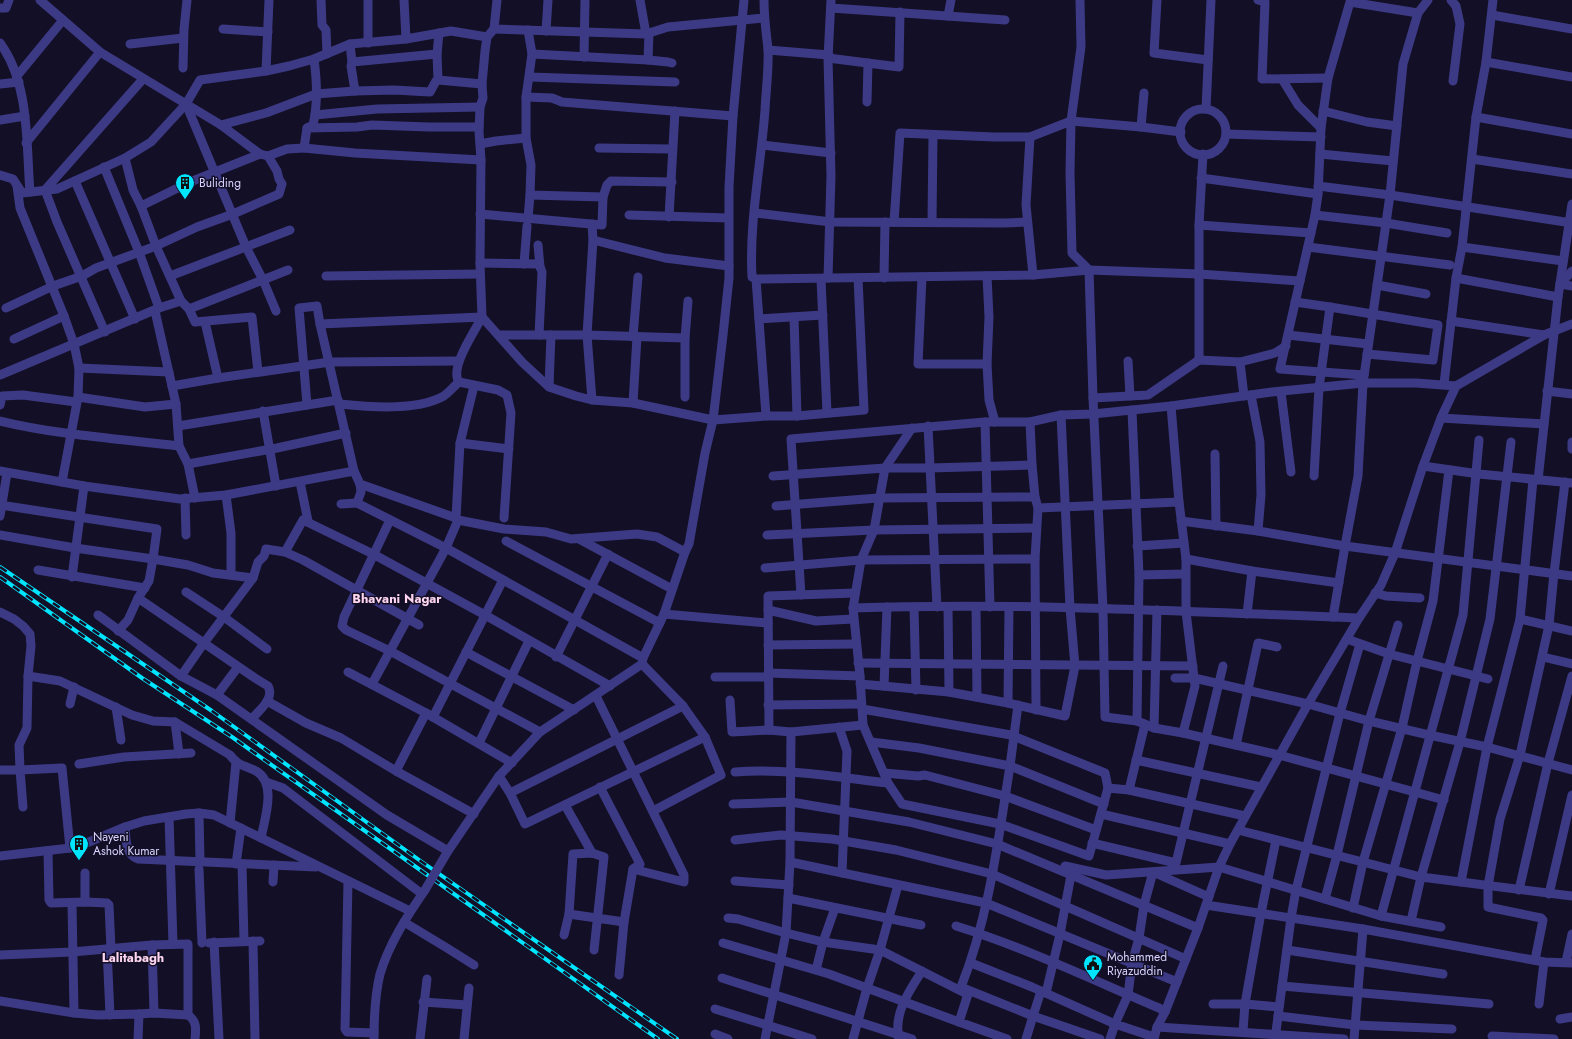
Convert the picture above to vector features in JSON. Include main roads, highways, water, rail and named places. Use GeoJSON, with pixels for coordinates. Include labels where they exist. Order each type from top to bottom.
{"type":"FeatureCollection","features":[{"type":"Feature","properties":{"kind":"railway"},"geometry":{"type":"LineString","coordinates":[[0,567],[212,711],[422,862],[677,1039]]}},
{"type":"Feature","properties":{"kind":"railway"},"geometry":{"type":"LineString","coordinates":[[0,577],[142,678],[232,737],[658,1039]]}},
{"type":"Feature","properties":{"kind":"place","name":"Buliding"},"geometry":{"type":"Point","coordinates":[185,200]}},
{"type":"Feature","properties":{"kind":"place","name":"Nayeni Ashok Kumar"},"geometry":{"type":"Point","coordinates":[79,861]}},
{"type":"Feature","properties":{"kind":"place","name":"Mohammed Riyazuddin"},"geometry":{"type":"Point","coordinates":[1093,981]}},
{"type":"Feature","properties":{"kind":"district","name":"Bhavani Nagar"},"geometry":{"type":"Point","coordinates":[397,598]}},
{"type":"Feature","properties":{"kind":"district","name":"Lalitabagh"},"geometry":{"type":"Point","coordinates":[133,957]}}]}
